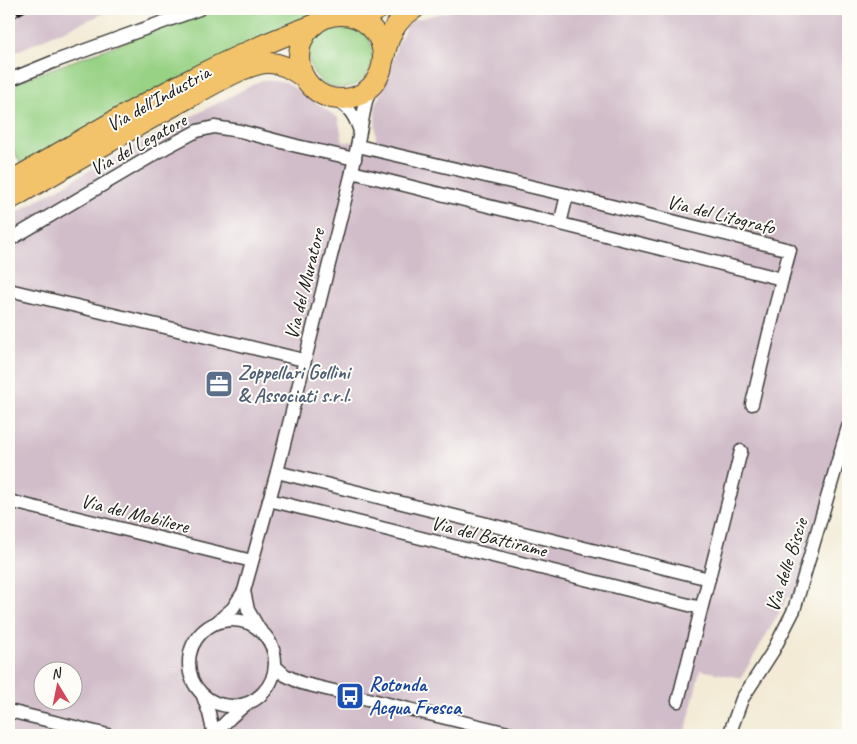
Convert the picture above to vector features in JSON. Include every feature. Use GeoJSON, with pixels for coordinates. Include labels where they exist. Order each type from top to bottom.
{"type":"FeatureCollection","features":[{"type":"Feature","properties":{"kind":"main road"},"geometry":{"type":"LineString","coordinates":[[357,18],[379,9]]}},
{"type":"Feature","properties":{"kind":"main road"},"geometry":{"type":"LineString","coordinates":[[382,64],[380,42],[375,32],[357,18],[334,16],[323,19],[306,34],[301,44],[300,67],[304,78],[312,87],[322,94],[333,98],[344,99],[355,96],[364,92],[373,84],[379,75],[391,32],[401,18],[414,9]]}},
{"type":"Feature","properties":{"kind":"main road","name":"Via dell'Industria"},"geometry":{"type":"LineString","coordinates":[[9,182],[185,82],[251,49],[314,25]]}},
{"type":"Feature","properties":{"kind":"main road","name":"Via dell'Industria"},"geometry":{"type":"LineString","coordinates":[[9,200],[148,120],[251,66],[265,63],[276,64],[291,68],[304,78]]}},
{"type":"Feature","properties":{"kind":"street"},"geometry":{"type":"LineString","coordinates":[[9,80],[52,62],[199,9]]}},
{"type":"Feature","properties":{"kind":"street","name":"Via del Muratore"},"geometry":{"type":"LineString","coordinates":[[216,623],[234,608],[244,591],[277,472],[354,166],[366,102],[373,84]]}},
{"type":"Feature","properties":{"kind":"street"},"geometry":{"type":"LineString","coordinates":[[333,98],[347,107],[354,116],[360,131]]}},
{"type":"Feature","properties":{"kind":"street","name":"Via del Legatore"},"geometry":{"type":"LineString","coordinates":[[9,240],[157,152],[197,131],[214,127],[240,131],[354,166]]}},
{"type":"Feature","properties":{"kind":"street","name":"Via del Litografo"},"geometry":{"type":"LineString","coordinates":[[358,146],[790,250],[782,279]]}},
{"type":"Feature","properties":{"kind":"street"},"geometry":{"type":"LineString","coordinates":[[354,166],[560,224],[782,279],[752,404]]}},
{"type":"Feature","properties":{"kind":"street"},"geometry":{"type":"LineString","coordinates":[[560,224],[567,195]]}},
{"type":"Feature","properties":{"kind":"street"},"geometry":{"type":"LineString","coordinates":[[9,290],[304,360]]}},
{"type":"Feature","properties":{"kind":"street","name":"Via delle Biscie"},"geometry":{"type":"LineString","coordinates":[[729,735],[742,699],[773,651],[794,610],[848,427]]}},
{"type":"Feature","properties":{"kind":"street"},"geometry":{"type":"LineString","coordinates":[[678,701],[741,451]]}},
{"type":"Feature","properties":{"kind":"street","name":"Via del Battirame"},"geometry":{"type":"LineString","coordinates":[[277,472],[708,579]]}},
{"type":"Feature","properties":{"kind":"street","name":"Via del Battirame"},"geometry":{"type":"LineString","coordinates":[[269,500],[701,608]]}},
{"type":"Feature","properties":{"kind":"street","name":"Via del Mobiliere"},"geometry":{"type":"LineString","coordinates":[[9,501],[252,561]]}},
{"type":"Feature","properties":{"kind":"street"},"geometry":{"type":"LineString","coordinates":[[214,734],[230,717],[259,698],[268,688],[276,667],[274,653],[269,640],[259,629],[248,610],[244,591]]}},
{"type":"Feature","properties":{"kind":"street"},"geometry":{"type":"LineString","coordinates":[[214,734],[203,696],[194,684],[189,670],[189,656],[194,642],[204,631],[216,623],[231,620],[245,622],[259,629]]}},
{"type":"Feature","properties":{"kind":"street"},"geometry":{"type":"LineString","coordinates":[[276,667],[285,675],[301,683],[516,735]]}},
{"type":"Feature","properties":{"kind":"street"},"geometry":{"type":"LineString","coordinates":[[268,688],[301,683]]}},
{"type":"Feature","properties":{"kind":"street"},"geometry":{"type":"LineString","coordinates":[[203,696],[223,706],[235,707],[246,705]]}},
{"type":"Feature","properties":{"kind":"street"},"geometry":{"type":"LineString","coordinates":[[9,711],[108,735]]}},
{"type":"Feature","properties":{"kind":"shaded area"},"geometry":{"type":"Polygon","coordinates":[[[9,9],[115,9],[9,55],[9,9]]]}},
{"type":"Feature","properties":{"kind":"shaded area"},"geometry":{"type":"Polygon","coordinates":[[[458,9],[848,9],[848,427],[795,599],[787,597],[741,678],[700,670],[685,735],[9,735],[9,217],[104,162],[262,80],[286,82],[338,118],[343,142],[376,141],[375,106],[389,73],[398,42],[410,21],[458,9]]]}},
{"type":"Feature","properties":{"kind":"green space"},"geometry":{"type":"Polygon","coordinates":[[[214,9],[323,9],[22,166],[9,141],[9,86],[214,9]]]}},
{"type":"Feature","properties":{"kind":"green space"},"geometry":{"type":"Polygon","coordinates":[[[335,24],[347,24],[364,33],[371,44],[373,56],[371,68],[364,79],[347,88],[335,88],[323,83],[314,74],[309,62],[309,50],[314,38],[323,29],[335,24]]]}},
{"type":"Feature","properties":{"kind":"railway"},"geometry":{"type":"LineString","coordinates":[[9,18],[25,9]]}},
{"type":"Feature","properties":{"kind":"place","name":"Zoppellari Gollini & Associati s.r.l."},"geometry":{"type":"Point","coordinates":[219,384]}},
{"type":"Feature","properties":{"kind":"place","name":"Rotonda Acqua Fresca"},"geometry":{"type":"Point","coordinates":[350,696]}}]}
